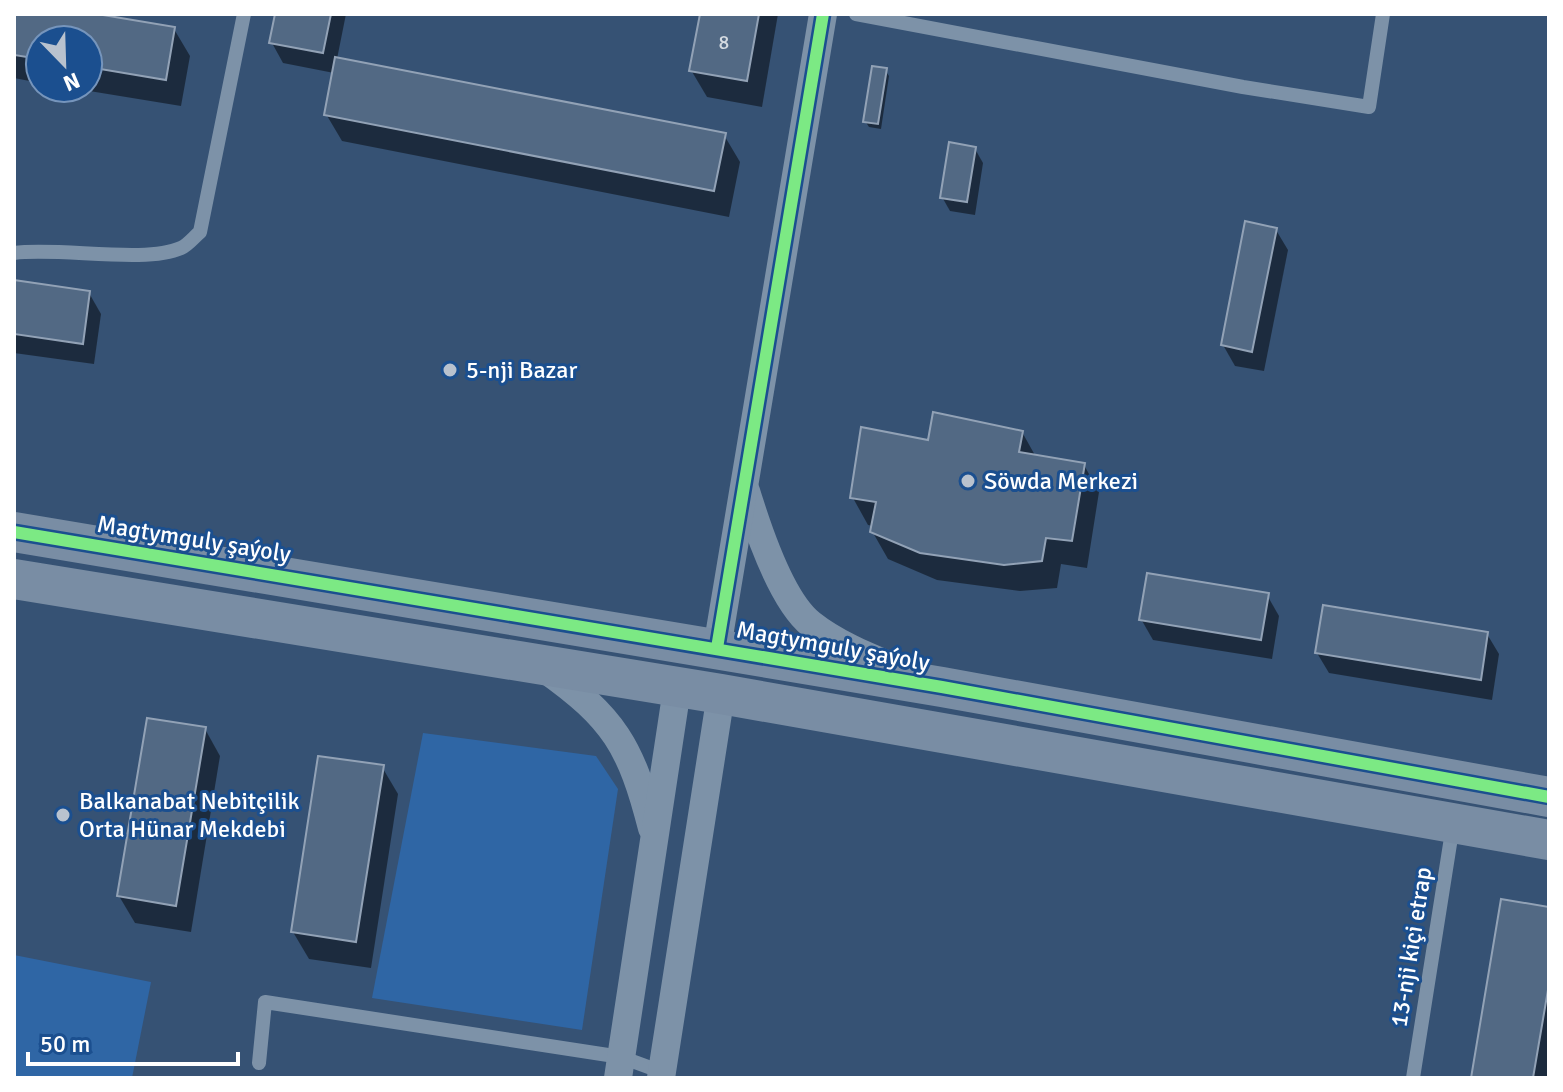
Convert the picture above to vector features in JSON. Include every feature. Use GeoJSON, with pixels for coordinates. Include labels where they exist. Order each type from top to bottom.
{"type":"FeatureCollection","features":[{"type":"Feature","properties":{"kind":"street"},"geometry":{"type":"LineString","coordinates":[[717,648],[823,14]]}},
{"type":"Feature","properties":{"kind":"street"},"geometry":{"type":"LineString","coordinates":[[745,484],[775,570],[808,622],[851,649],[942,687]]}},
{"type":"Feature","properties":{"kind":"street","name":"Magtymguly şaýoly"},"geometry":{"type":"LineString","coordinates":[[14,532],[717,648],[1549,797]]}},
{"type":"Feature","properties":{"kind":"street"},"geometry":{"type":"LineString","coordinates":[[14,579],[721,694],[1549,840]]}},
{"type":"Feature","properties":{"kind":"street"},"geometry":{"type":"LineString","coordinates":[[541,666],[607,720],[629,753],[654,838]]}},
{"type":"Feature","properties":{"kind":"street"},"geometry":{"type":"LineString","coordinates":[[620,1068],[677,689]]}},
{"type":"Feature","properties":{"kind":"street"},"geometry":{"type":"LineString","coordinates":[[662,1075],[721,694]]}},
{"type":"Feature","properties":{"kind":"lane"},"geometry":{"type":"LineString","coordinates":[[14,253],[41,249],[152,254],[182,248],[200,232],[244,14]]}},
{"type":"Feature","properties":{"kind":"lane"},"geometry":{"type":"LineString","coordinates":[[856,14],[1243,87],[1369,107],[1383,14]]}},
{"type":"Feature","properties":{"kind":"lane","name":"13-nji kiçi etrap"},"geometry":{"type":"LineString","coordinates":[[1413,1078],[1453,823]]}},
{"type":"Feature","properties":{"kind":"lane"},"geometry":{"type":"LineString","coordinates":[[259,1063],[265,1002],[662,1075]]}},
{"type":"Feature","properties":{"kind":"shaded area"},"geometry":{"type":"Polygon","coordinates":[[[423,733],[596,756],[618,789],[582,1030],[372,998],[423,733]]]}},
{"type":"Feature","properties":{"kind":"shaded area"},"geometry":{"type":"Polygon","coordinates":[[[14,955],[151,982],[132,1078],[14,1078],[14,955]]]}},
{"type":"Feature","properties":{"kind":"building"},"geometry":{"type":"Polygon","coordinates":[[[14,14],[97,14],[175,27],[166,80],[104,70],[104,24],[24,24],[24,57],[14,55],[14,14]]]}},
{"type":"Feature","properties":{"kind":"building"},"geometry":{"type":"Polygon","coordinates":[[[275,14],[331,14],[323,53],[269,43],[275,14]]]}},
{"type":"Feature","properties":{"kind":"building"},"geometry":{"type":"Polygon","coordinates":[[[700,14],[759,14],[747,81],[689,71],[700,14]]]}},
{"type":"Feature","properties":{"kind":"building"},"geometry":{"type":"Polygon","coordinates":[[[335,57],[726,133],[714,191],[324,115],[335,57]]]}},
{"type":"Feature","properties":{"kind":"building"},"geometry":{"type":"Polygon","coordinates":[[[872,66],[887,68],[878,124],[863,122],[872,66]]]}},
{"type":"Feature","properties":{"kind":"building"},"geometry":{"type":"Polygon","coordinates":[[[949,142],[976,147],[967,202],[940,198],[949,142]]]}},
{"type":"Feature","properties":{"kind":"building"},"geometry":{"type":"Polygon","coordinates":[[[1245,221],[1277,228],[1252,352],[1221,345],[1245,221]]]}},
{"type":"Feature","properties":{"kind":"building"},"geometry":{"type":"Polygon","coordinates":[[[14,280],[90,291],[83,344],[14,334],[14,280]]]}},
{"type":"Feature","properties":{"kind":"building","name":"Söwda Merkezi"},"geometry":{"type":"Polygon","coordinates":[[[933,412],[1023,431],[1019,452],[1085,463],[1072,541],[1046,538],[1042,561],[1004,565],[920,553],[870,532],[876,502],[850,498],[861,427],[928,440],[933,412]]]}},
{"type":"Feature","properties":{"kind":"building"},"geometry":{"type":"Polygon","coordinates":[[[1147,573],[1269,593],[1261,640],[1139,620],[1147,573]]]}},
{"type":"Feature","properties":{"kind":"building"},"geometry":{"type":"Polygon","coordinates":[[[1323,605],[1488,632],[1481,680],[1315,653],[1323,605]]]}},
{"type":"Feature","properties":{"kind":"building"},"geometry":{"type":"Polygon","coordinates":[[[147,718],[206,727],[176,906],[117,896],[147,718]]]}},
{"type":"Feature","properties":{"kind":"building"},"geometry":{"type":"Polygon","coordinates":[[[318,756],[384,765],[356,942],[291,932],[318,756]]]}},
{"type":"Feature","properties":{"kind":"building"},"geometry":{"type":"Polygon","coordinates":[[[1501,899],[1549,907],[1549,984],[1533,1078],[1471,1078],[1501,899]]]}},
{"type":"Feature","properties":{"kind":"cycle path"},"geometry":{"type":"LineString","coordinates":[[717,648],[823,14]]}},
{"type":"Feature","properties":{"kind":"cycle path"},"geometry":{"type":"LineString","coordinates":[[14,532],[942,687],[1549,797]]}},
{"type":"Feature","properties":{"kind":"place","name":"5-nji Bazar"},"geometry":{"type":"Point","coordinates":[450,370]}},
{"type":"Feature","properties":{"kind":"place","name":"Söwda Merkezi"},"geometry":{"type":"Point","coordinates":[968,481]}},
{"type":"Feature","properties":{"kind":"place","name":"Balkanabat Nebitçilik Orta Hünar Mekdebi"},"geometry":{"type":"Point","coordinates":[63,815]}}]}
